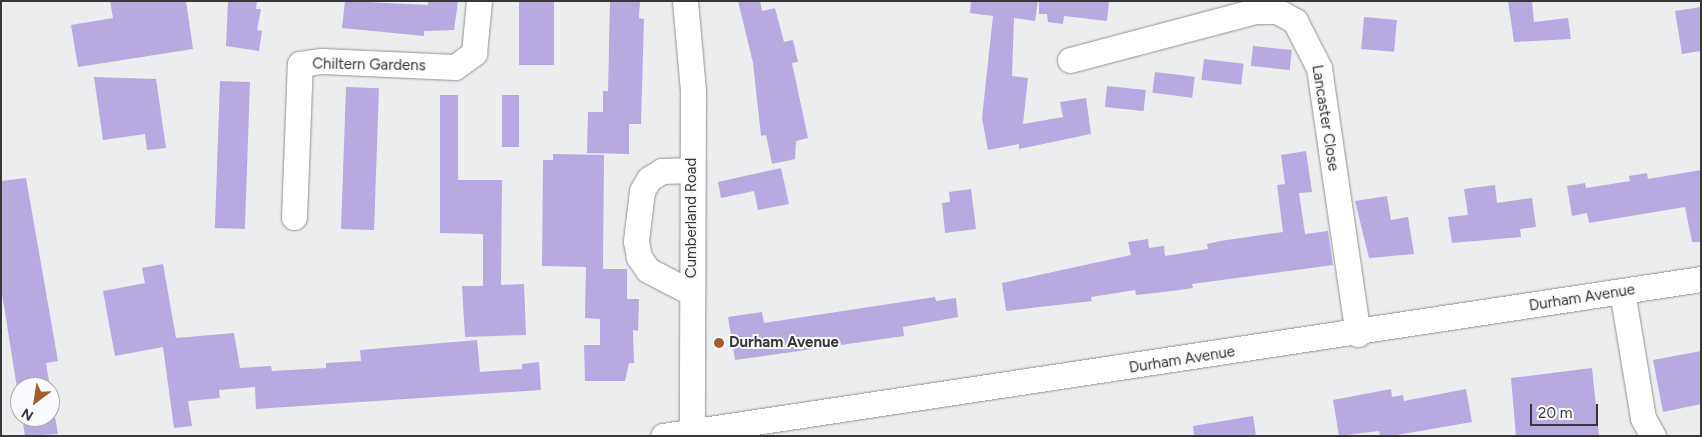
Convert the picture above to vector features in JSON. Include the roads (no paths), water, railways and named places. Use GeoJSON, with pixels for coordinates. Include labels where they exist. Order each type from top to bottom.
{"type":"FeatureCollection","features":[{"type":"Feature","properties":{"kind":"street","name":"Chiltern Gardens"},"geometry":{"type":"LineString","coordinates":[[294,217],[300,64],[322,60],[454,67],[474,53],[480,1]]}},
{"type":"Feature","properties":{"kind":"street","name":"Cumberland Road"},"geometry":{"type":"LineString","coordinates":[[685,1],[691,40],[692,435]]}},
{"type":"Feature","properties":{"kind":"street","name":"Lancaster Close"},"geometry":{"type":"LineString","coordinates":[[1070,60],[1255,11],[1277,11],[1295,21],[1319,68],[1358,334]]}},
{"type":"Feature","properties":{"kind":"street"},"geometry":{"type":"LineString","coordinates":[[692,170],[662,171],[649,179],[642,191],[636,241],[639,257],[648,270],[692,292]]}},
{"type":"Feature","properties":{"kind":"street","name":"Durham Avenue"},"geometry":{"type":"LineString","coordinates":[[663,436],[692,435],[1358,334],[1701,279]]}},
{"type":"Feature","properties":{"kind":"street"},"geometry":{"type":"LineString","coordinates":[[1622,291],[1643,418],[1652,436]]}},
{"type":"Feature","properties":{"kind":"place","name":"Durham Avenue"},"geometry":{"type":"Point","coordinates":[719,343]}}]}
